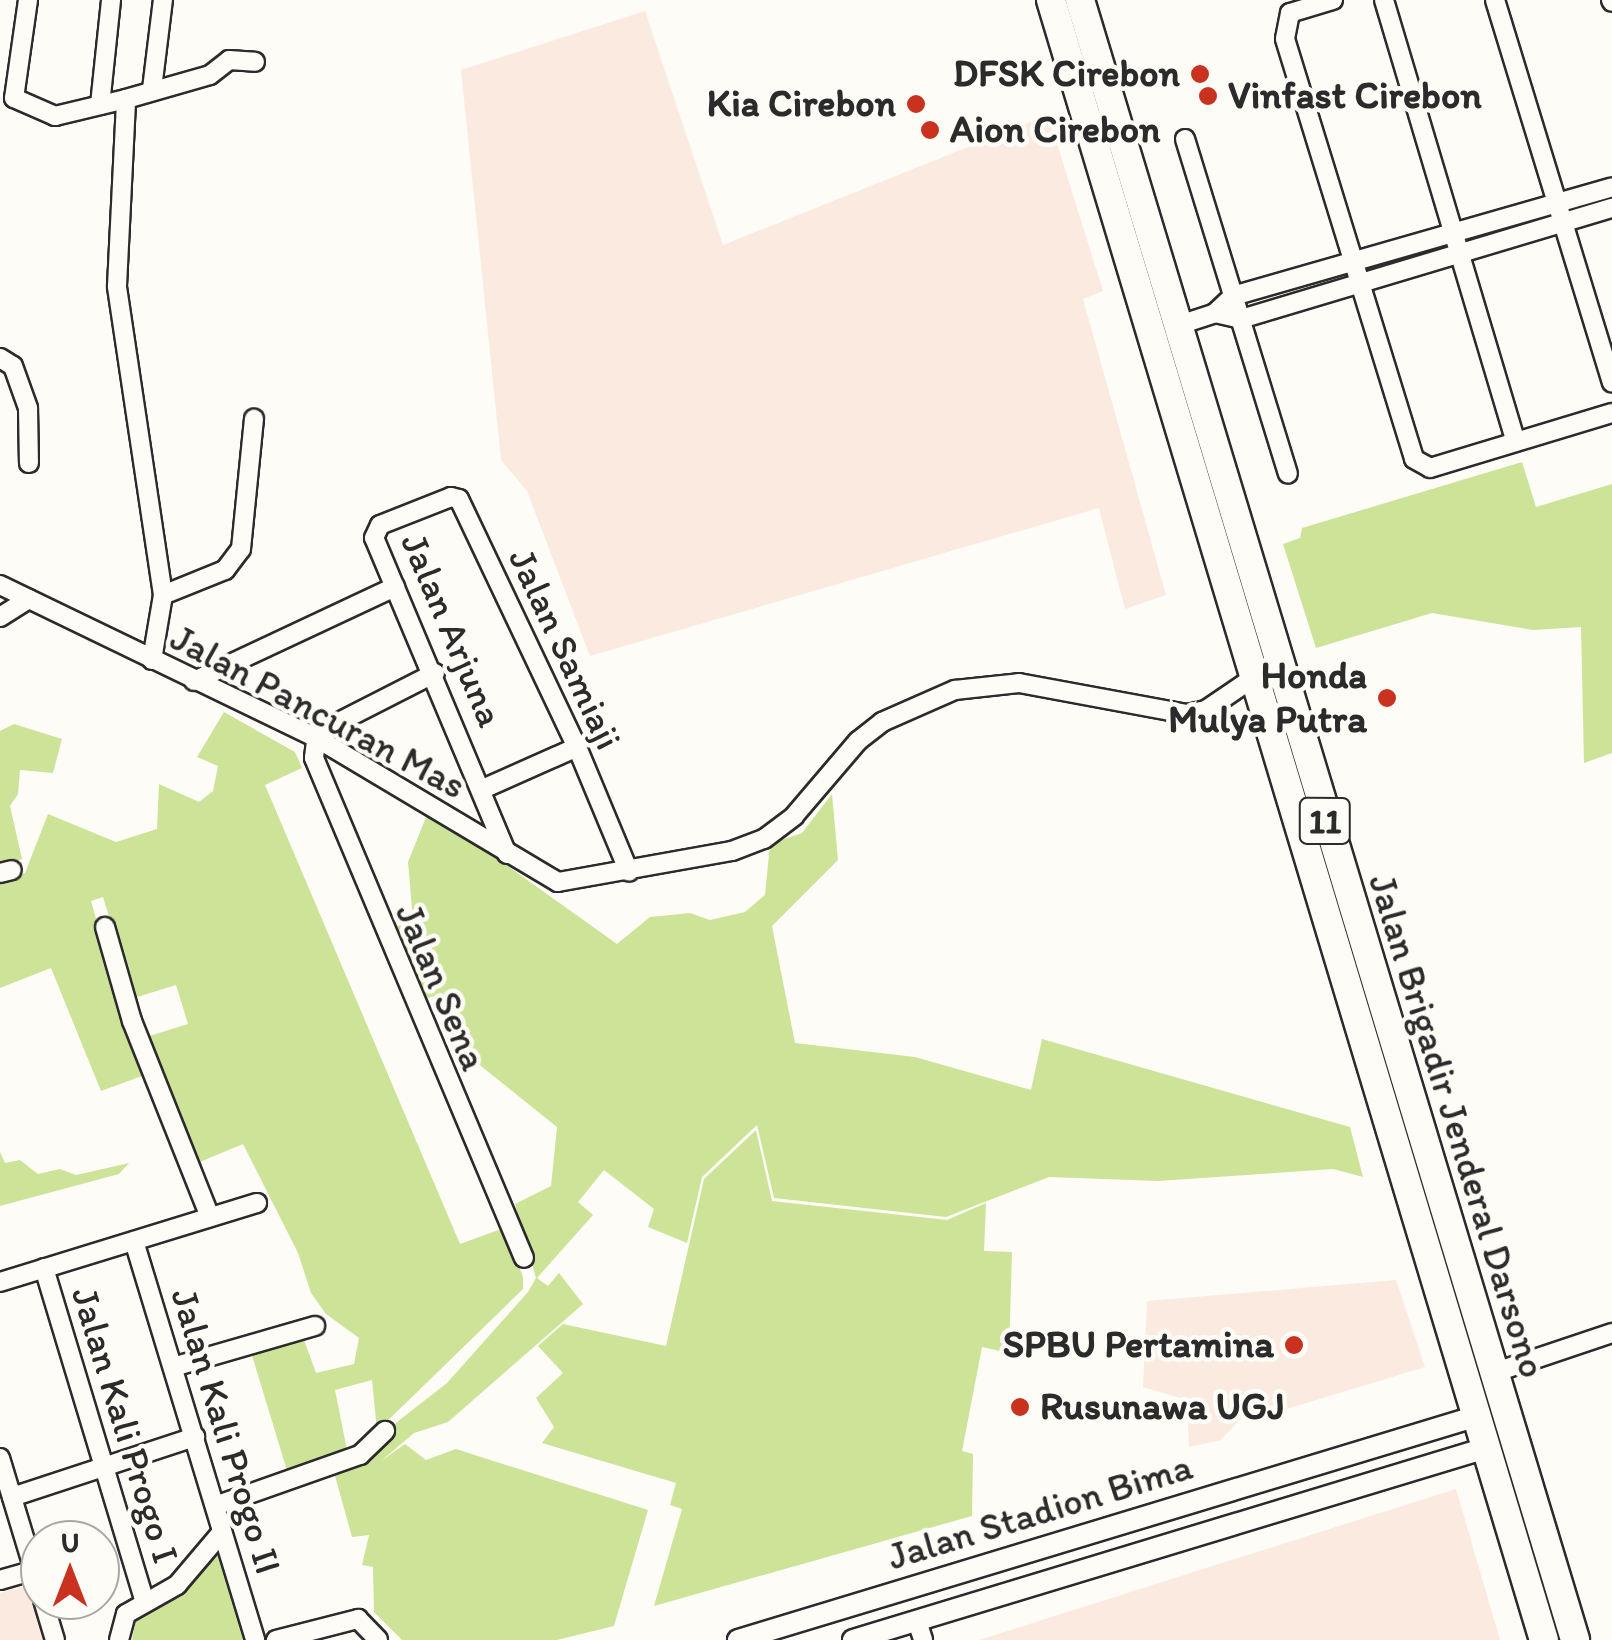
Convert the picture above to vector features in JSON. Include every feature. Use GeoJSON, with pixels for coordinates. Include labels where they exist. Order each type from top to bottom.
{"type":"FeatureCollection","features":[{"type":"Feature","properties":{"kind":"highway","name":"Jalan Brigadir Jenderal Darsono"},"geometry":{"type":"LineString","coordinates":[[1050,0],[1250,680],[1360,982],[1493,1373],[1575,1640]]}},
{"type":"Feature","properties":{"kind":"highway","name":"Jalan Brigadir Jenderal Darsono"},"geometry":{"type":"LineString","coordinates":[[1080,0],[1179,326],[1477,1416],[1544,1640]]}},
{"type":"Feature","properties":{"kind":"street"},"geometry":{"type":"LineString","coordinates":[[28,0],[12,95],[56,116],[210,75],[229,60],[255,62]]}},
{"type":"Feature","properties":{"kind":"street"},"geometry":{"type":"LineString","coordinates":[[100,105],[111,0]]}},
{"type":"Feature","properties":{"kind":"street"},"geometry":{"type":"LineString","coordinates":[[152,89],[163,0]]}},
{"type":"Feature","properties":{"kind":"street"},"geometry":{"type":"LineString","coordinates":[[1333,0],[1290,13],[1285,39],[1418,464],[1430,468],[1612,413]]}},
{"type":"Feature","properties":{"kind":"street"},"geometry":{"type":"LineString","coordinates":[[1384,0],[1516,440]]}},
{"type":"Feature","properties":{"kind":"street"},"geometry":{"type":"LineString","coordinates":[[1495,0],[1612,383]]}},
{"type":"Feature","properties":{"kind":"street"},"geometry":{"type":"LineString","coordinates":[[126,99],[118,313],[163,594],[152,660]]}},
{"type":"Feature","properties":{"kind":"street"},"geometry":{"type":"LineString","coordinates":[[1185,138],[1288,474]]}},
{"type":"Feature","properties":{"kind":"street"},"geometry":{"type":"LineString","coordinates":[[1179,326],[1215,313],[1234,296],[1612,187]]}},
{"type":"Feature","properties":{"kind":"street"},"geometry":{"type":"LineString","coordinates":[[1215,313],[1240,319],[1612,208]]}},
{"type":"Feature","properties":{"kind":"street"},"geometry":{"type":"LineString","coordinates":[[0,358],[13,366],[28,408],[29,463]]}},
{"type":"Feature","properties":{"kind":"street"},"geometry":{"type":"LineString","coordinates":[[163,594],[225,570],[241,549],[254,419]]}},
{"type":"Feature","properties":{"kind":"street","name":"Jalan Samiaji"},"geometry":{"type":"LineString","coordinates":[[414,511],[459,499],[577,747],[629,872]]}},
{"type":"Feature","properties":{"kind":"street","name":"Jalan Arjuna"},"geometry":{"type":"LineString","coordinates":[[414,511],[374,532],[395,588],[485,788],[507,854]]}},
{"type":"Feature","properties":{"kind":"street","name":"Jalan Pancuran Mas"},"geometry":{"type":"LineString","coordinates":[[0,584],[312,736],[549,881],[629,872],[732,852],[775,834],[858,741],[882,722],[955,690],[992,683],[1069,688],[1186,714],[1206,710],[1250,680]]}},
{"type":"Feature","properties":{"kind":"street"},"geometry":{"type":"LineString","coordinates":[[194,681],[395,588]]}},
{"type":"Feature","properties":{"kind":"street"},"geometry":{"type":"LineString","coordinates":[[0,617],[29,599]]}},
{"type":"Feature","properties":{"kind":"street"},"geometry":{"type":"LineString","coordinates":[[312,736],[435,674]]}},
{"type":"Feature","properties":{"kind":"street","name":"Jalan Sena"},"geometry":{"type":"LineString","coordinates":[[312,736],[324,791],[524,1258]]}},
{"type":"Feature","properties":{"kind":"street"},"geometry":{"type":"LineString","coordinates":[[485,788],[577,747]]}},
{"type":"Feature","properties":{"kind":"street"},"geometry":{"type":"LineString","coordinates":[[105,928],[133,1024],[210,1217]]}},
{"type":"Feature","properties":{"kind":"street"},"geometry":{"type":"LineString","coordinates":[[0,1282],[256,1203]]}},
{"type":"Feature","properties":{"kind":"street","name":"Jalan Kali Progo II"},"geometry":{"type":"LineString","coordinates":[[134,1241],[255,1640]]}},
{"type":"Feature","properties":{"kind":"street","name":"Jalan Kali Progo I"},"geometry":{"type":"LineString","coordinates":[[44,1268],[144,1599]]}},
{"type":"Feature","properties":{"kind":"street"},"geometry":{"type":"LineString","coordinates":[[173,1367],[315,1326]]}},
{"type":"Feature","properties":{"kind":"street"},"geometry":{"type":"LineString","coordinates":[[1493,1373],[1612,1333]]}},
{"type":"Feature","properties":{"kind":"street","name":"Jalan Stadion Bima"},"geometry":{"type":"LineString","coordinates":[[738,1640],[1477,1416]]}},
{"type":"Feature","properties":{"kind":"street"},"geometry":{"type":"LineString","coordinates":[[215,1506],[343,1462],[368,1450],[384,1431]]}},
{"type":"Feature","properties":{"kind":"street"},"geometry":{"type":"LineString","coordinates":[[12,1497],[194,1437]]}},
{"type":"Feature","properties":{"kind":"street","name":"Jalan Stadion Bima"},"geometry":{"type":"LineString","coordinates":[[853,1640],[920,1630],[1486,1448]]}},
{"type":"Feature","properties":{"kind":"street"},"geometry":{"type":"LineString","coordinates":[[2,1469],[20,1524]]}},
{"type":"Feature","properties":{"kind":"street"},"geometry":{"type":"LineString","coordinates":[[119,1640],[126,1614],[144,1599],[177,1585],[222,1532]]}},
{"type":"Feature","properties":{"kind":"street"},"geometry":{"type":"LineString","coordinates":[[908,1589],[920,1630]]}},
{"type":"Feature","properties":{"kind":"street"},"geometry":{"type":"LineString","coordinates":[[276,1640],[358,1620],[378,1640]]}},
{"type":"Feature","properties":{"kind":"shaded area"},"geometry":{"type":"Polygon","coordinates":[[[645,11],[723,245],[1048,115],[1103,291],[1083,299],[1166,595],[1125,609],[1099,508],[590,656],[527,491],[501,460],[461,70],[645,11]]]}},
{"type":"Feature","properties":{"kind":"shaded area"},"geometry":{"type":"Polygon","coordinates":[[[1396,1280],[1425,1367],[1267,1415],[1247,1412],[1221,1440],[1189,1447],[1187,1400],[1143,1387],[1147,1301],[1396,1280]]]}},
{"type":"Feature","properties":{"kind":"shaded area"},"geometry":{"type":"Polygon","coordinates":[[[1456,1489],[1500,1640],[979,1640],[1456,1489]]]}},
{"type":"Feature","properties":{"kind":"shaded area"},"geometry":{"type":"Polygon","coordinates":[[[20,1587],[20,1620],[41,1620],[47,1640],[0,1640],[0,1593],[20,1587]]]}},
{"type":"Feature","properties":{"kind":"green space"},"geometry":{"type":"Polygon","coordinates":[[[1522,462],[1536,507],[1612,484],[1612,753],[1584,763],[1581,627],[1533,630],[1432,613],[1316,648],[1283,544],[1300,538],[1302,528],[1522,462]]]}},
{"type":"Feature","properties":{"kind":"green space"},"geometry":{"type":"Polygon","coordinates":[[[224,712],[295,752],[302,768],[265,785],[460,1244],[504,1228],[523,1277],[523,1289],[377,1431],[372,1380],[335,1390],[348,1455],[288,1474],[251,1352],[303,1337],[316,1373],[354,1364],[359,1338],[326,1314],[311,1293],[298,1253],[243,1144],[195,1164],[146,1037],[188,1024],[176,985],[134,998],[103,897],[91,901],[142,1076],[101,1091],[51,968],[0,988],[0,880],[25,873],[48,814],[116,842],[157,829],[159,784],[199,802],[213,791],[218,766],[197,757],[224,712]]]}},
{"type":"Feature","properties":{"kind":"green space"},"geometry":{"type":"Polygon","coordinates":[[[14,724],[62,739],[53,773],[20,770],[18,794],[10,806],[22,859],[0,865],[0,731],[14,724]]]}},
{"type":"Feature","properties":{"kind":"green space"},"geometry":{"type":"Polygon","coordinates":[[[832,794],[838,860],[772,926],[795,1043],[915,1057],[1031,1090],[1042,1039],[1350,1127],[1363,1177],[1333,1169],[1158,1181],[1049,1177],[946,1217],[774,1198],[757,1125],[702,1177],[687,1243],[648,1227],[654,1209],[604,1170],[578,1202],[593,1215],[537,1278],[548,1286],[559,1273],[583,1304],[448,1422],[414,1433],[381,1461],[405,1444],[426,1460],[456,1449],[648,1510],[614,1626],[557,1640],[402,1640],[374,1612],[373,1567],[362,1565],[369,1535],[352,1537],[335,1476],[367,1461],[397,1422],[447,1383],[528,1292],[536,1278],[515,1204],[551,1186],[557,1127],[466,1054],[438,995],[418,1001],[391,929],[413,920],[408,862],[429,810],[617,944],[650,917],[690,913],[710,920],[745,912],[765,895],[770,844],[802,833],[832,794]]]}},
{"type":"Feature","properties":{"kind":"green space"},"geometry":{"type":"Polygon","coordinates":[[[756,1130],[772,1201],[947,1220],[986,1203],[984,1251],[1012,1252],[1009,1353],[982,1347],[962,1451],[973,1454],[972,1516],[654,1606],[682,1509],[670,1505],[676,1483],[542,1443],[554,1427],[536,1398],[563,1373],[538,1346],[563,1324],[666,1346],[704,1179],[756,1130]]]}},
{"type":"Feature","properties":{"kind":"green space"},"geometry":{"type":"Polygon","coordinates":[[[0,1152],[5,1163],[20,1160],[38,1174],[60,1169],[76,1175],[129,1163],[119,1174],[0,1206],[0,1152]]]}},
{"type":"Feature","properties":{"kind":"green space"},"geometry":{"type":"Polygon","coordinates":[[[222,1552],[247,1640],[132,1640],[136,1618],[180,1592],[222,1552]]]}},
{"type":"Feature","properties":{"kind":"place","name":"DFSK Cirebon"},"geometry":{"type":"Point","coordinates":[1200,74]}},
{"type":"Feature","properties":{"kind":"place","name":"Vinfast Cirebon"},"geometry":{"type":"Point","coordinates":[1208,96]}},
{"type":"Feature","properties":{"kind":"place","name":"Kia Cirebon"},"geometry":{"type":"Point","coordinates":[916,104]}},
{"type":"Feature","properties":{"kind":"place","name":"Aion Cirebon"},"geometry":{"type":"Point","coordinates":[930,130]}},
{"type":"Feature","properties":{"kind":"place","name":"Honda Mulya Putra"},"geometry":{"type":"Point","coordinates":[1387,698]}},
{"type":"Feature","properties":{"kind":"place","name":"SPBU Pertamina"},"geometry":{"type":"Point","coordinates":[1294,1345]}},
{"type":"Feature","properties":{"kind":"place","name":"Rusunawa UGJ"},"geometry":{"type":"Point","coordinates":[1020,1407]}}]}
